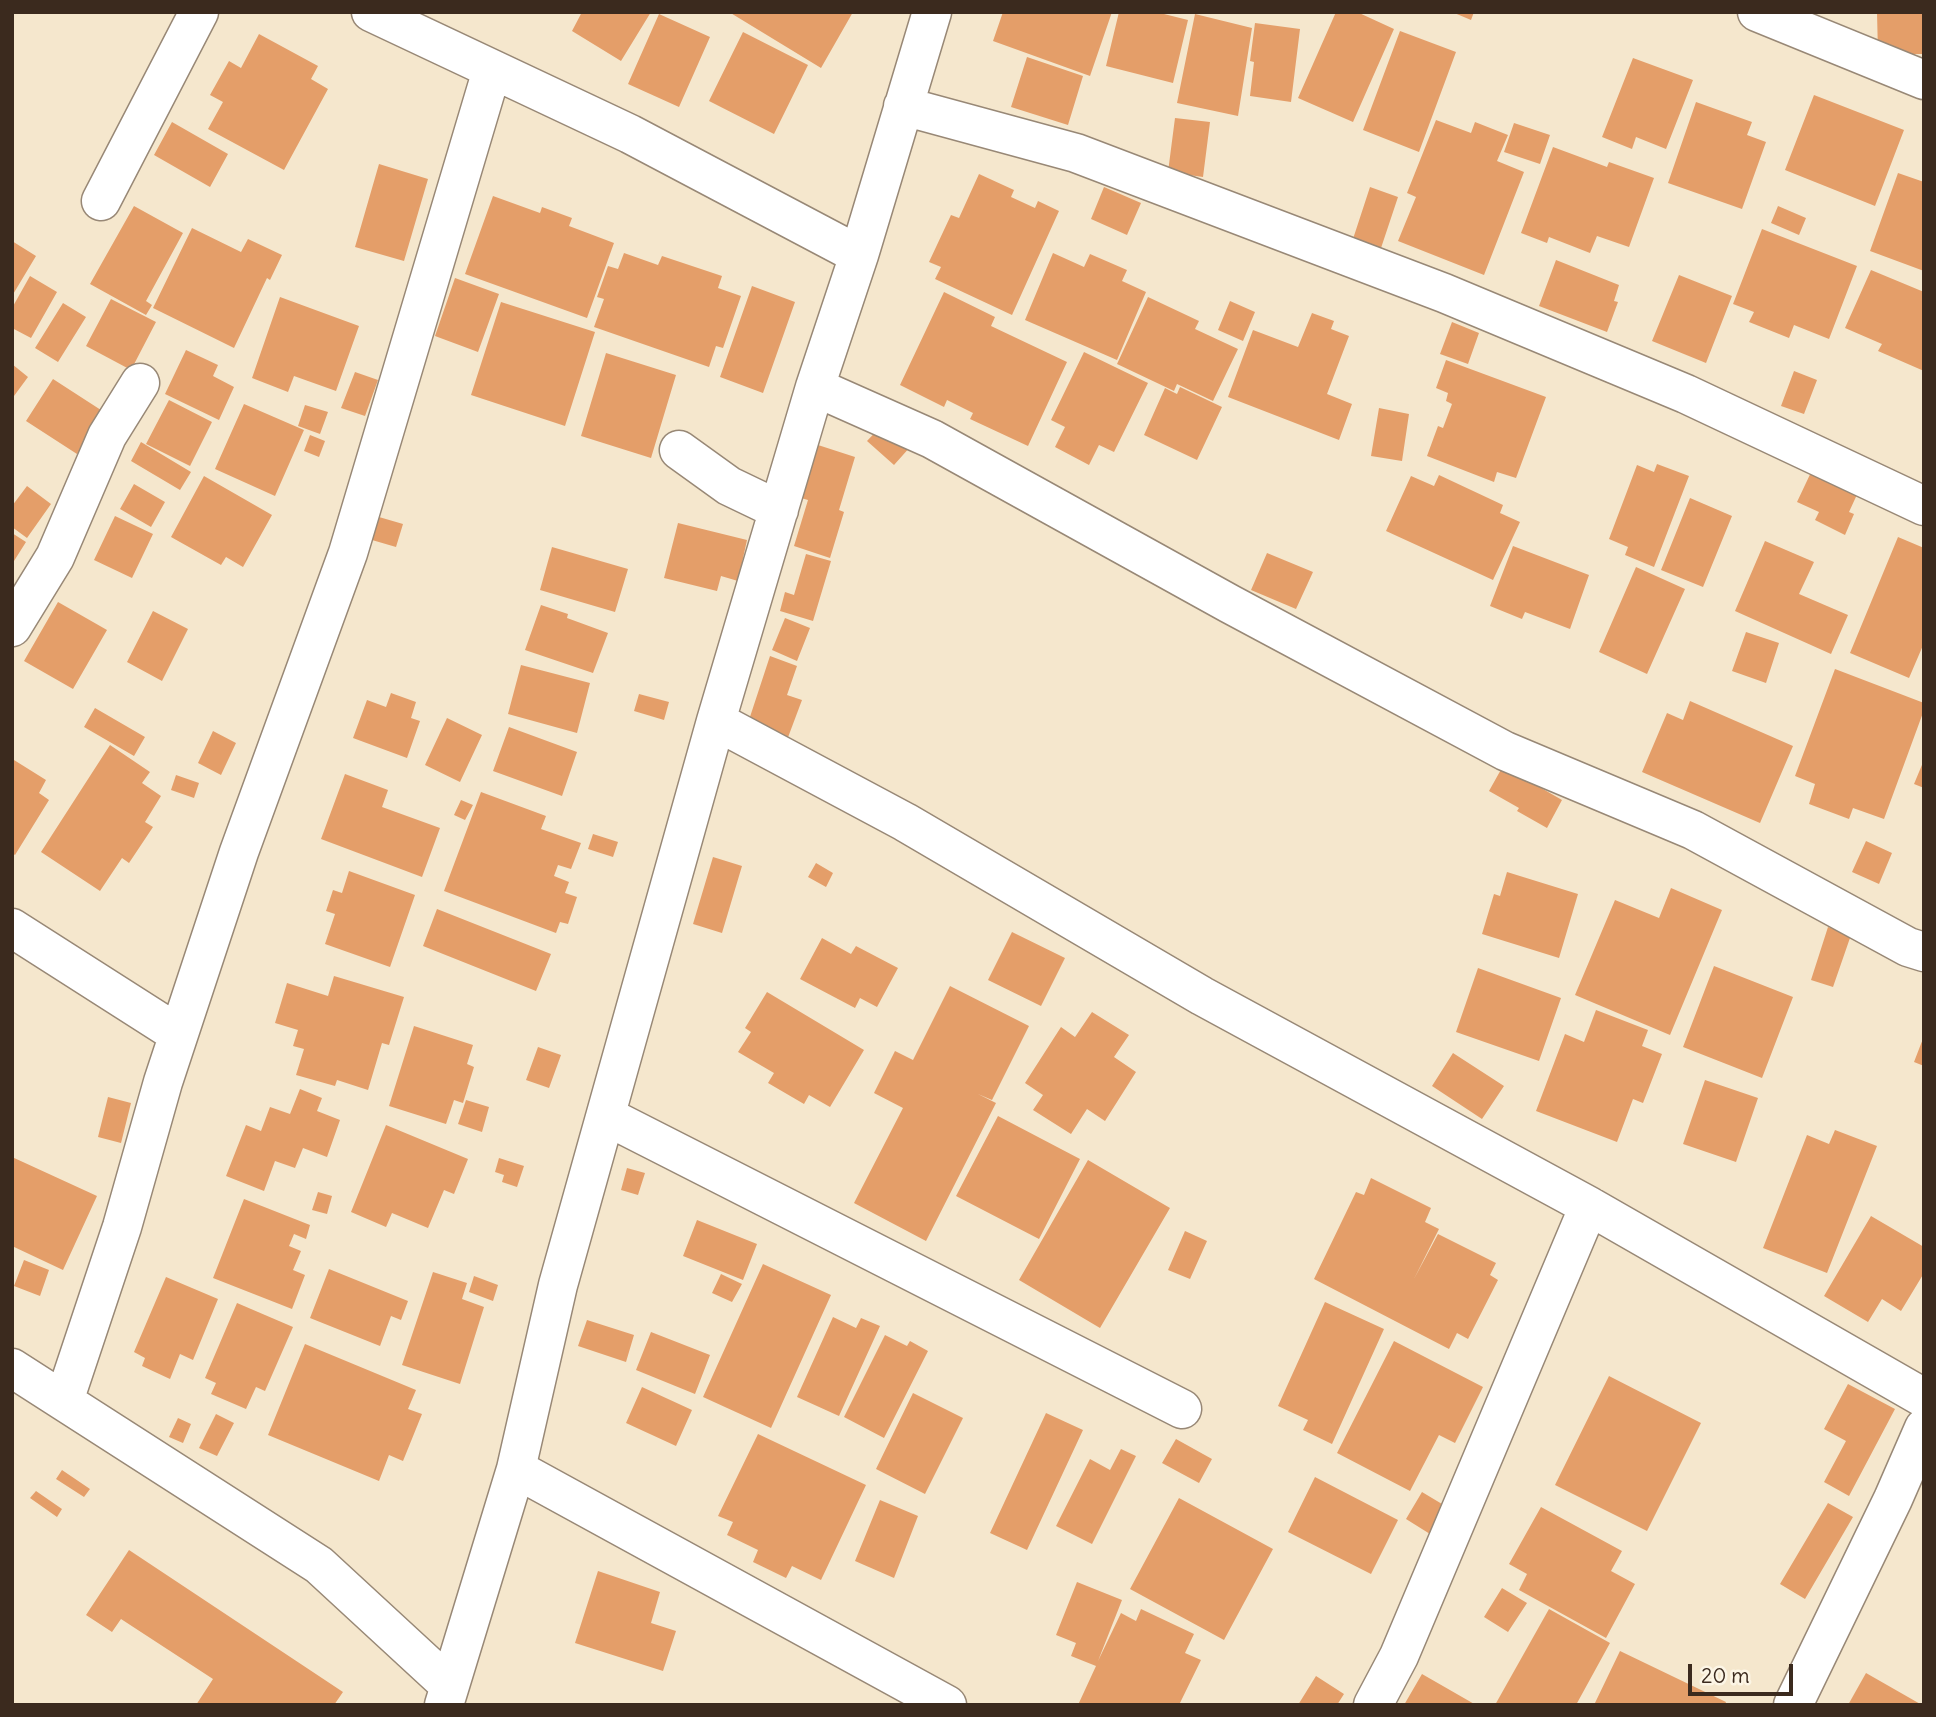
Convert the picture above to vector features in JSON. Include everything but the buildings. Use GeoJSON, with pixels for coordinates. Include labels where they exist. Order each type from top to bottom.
{"type":"FeatureCollection","features":[{"type":"Feature","properties":{"kind":"street"},"geometry":{"type":"LineString","coordinates":[[101,201],[199,12]]}},
{"type":"Feature","properties":{"kind":"street"},"geometry":{"type":"LineString","coordinates":[[371,12],[630,134],[859,255]]}},
{"type":"Feature","properties":{"kind":"street"},"geometry":{"type":"LineString","coordinates":[[12,1368],[319,1564],[446,1694],[516,1469],[558,1285],[716,721],[815,387],[859,255],[932,12]]}},
{"type":"Feature","properties":{"kind":"street"},"geometry":{"type":"LineString","coordinates":[[1756,12],[1924,79]]}},
{"type":"Feature","properties":{"kind":"street"},"geometry":{"type":"LineString","coordinates":[[64,1401],[122,1227],[178,1034],[239,852],[348,553],[492,70]]}},
{"type":"Feature","properties":{"kind":"street"},"geometry":{"type":"LineString","coordinates":[[903,106],[1076,153],[1444,293],[1686,394],[1924,506]]}},
{"type":"Feature","properties":{"kind":"street"},"geometry":{"type":"LineString","coordinates":[[12,627],[55,556],[107,436],[140,383]]}},
{"type":"Feature","properties":{"kind":"street"},"geometry":{"type":"LineString","coordinates":[[815,387],[932,439],[1230,604],[1505,751],[1693,830],[1908,947],[1924,953]]}},
{"type":"Feature","properties":{"kind":"street"},"geometry":{"type":"LineString","coordinates":[[679,450],[729,486],[779,510]]}},
{"type":"Feature","properties":{"kind":"street"},"geometry":{"type":"LineString","coordinates":[[716,721],[905,822],[1202,996],[1589,1206],[1924,1398]]}},
{"type":"Feature","properties":{"kind":"street"},"geometry":{"type":"LineString","coordinates":[[12,928],[178,1034]]}},
{"type":"Feature","properties":{"kind":"street"},"geometry":{"type":"LineString","coordinates":[[606,1116],[1182,1409]]}},
{"type":"Feature","properties":{"kind":"street"},"geometry":{"type":"LineString","coordinates":[[1373,1705],[1399,1656],[1589,1206]]}},
{"type":"Feature","properties":{"kind":"street"},"geometry":{"type":"LineString","coordinates":[[1793,1705],[1893,1499],[1924,1428]]}},
{"type":"Feature","properties":{"kind":"street"},"geometry":{"type":"LineString","coordinates":[[516,1469],[947,1705]]}}]}
